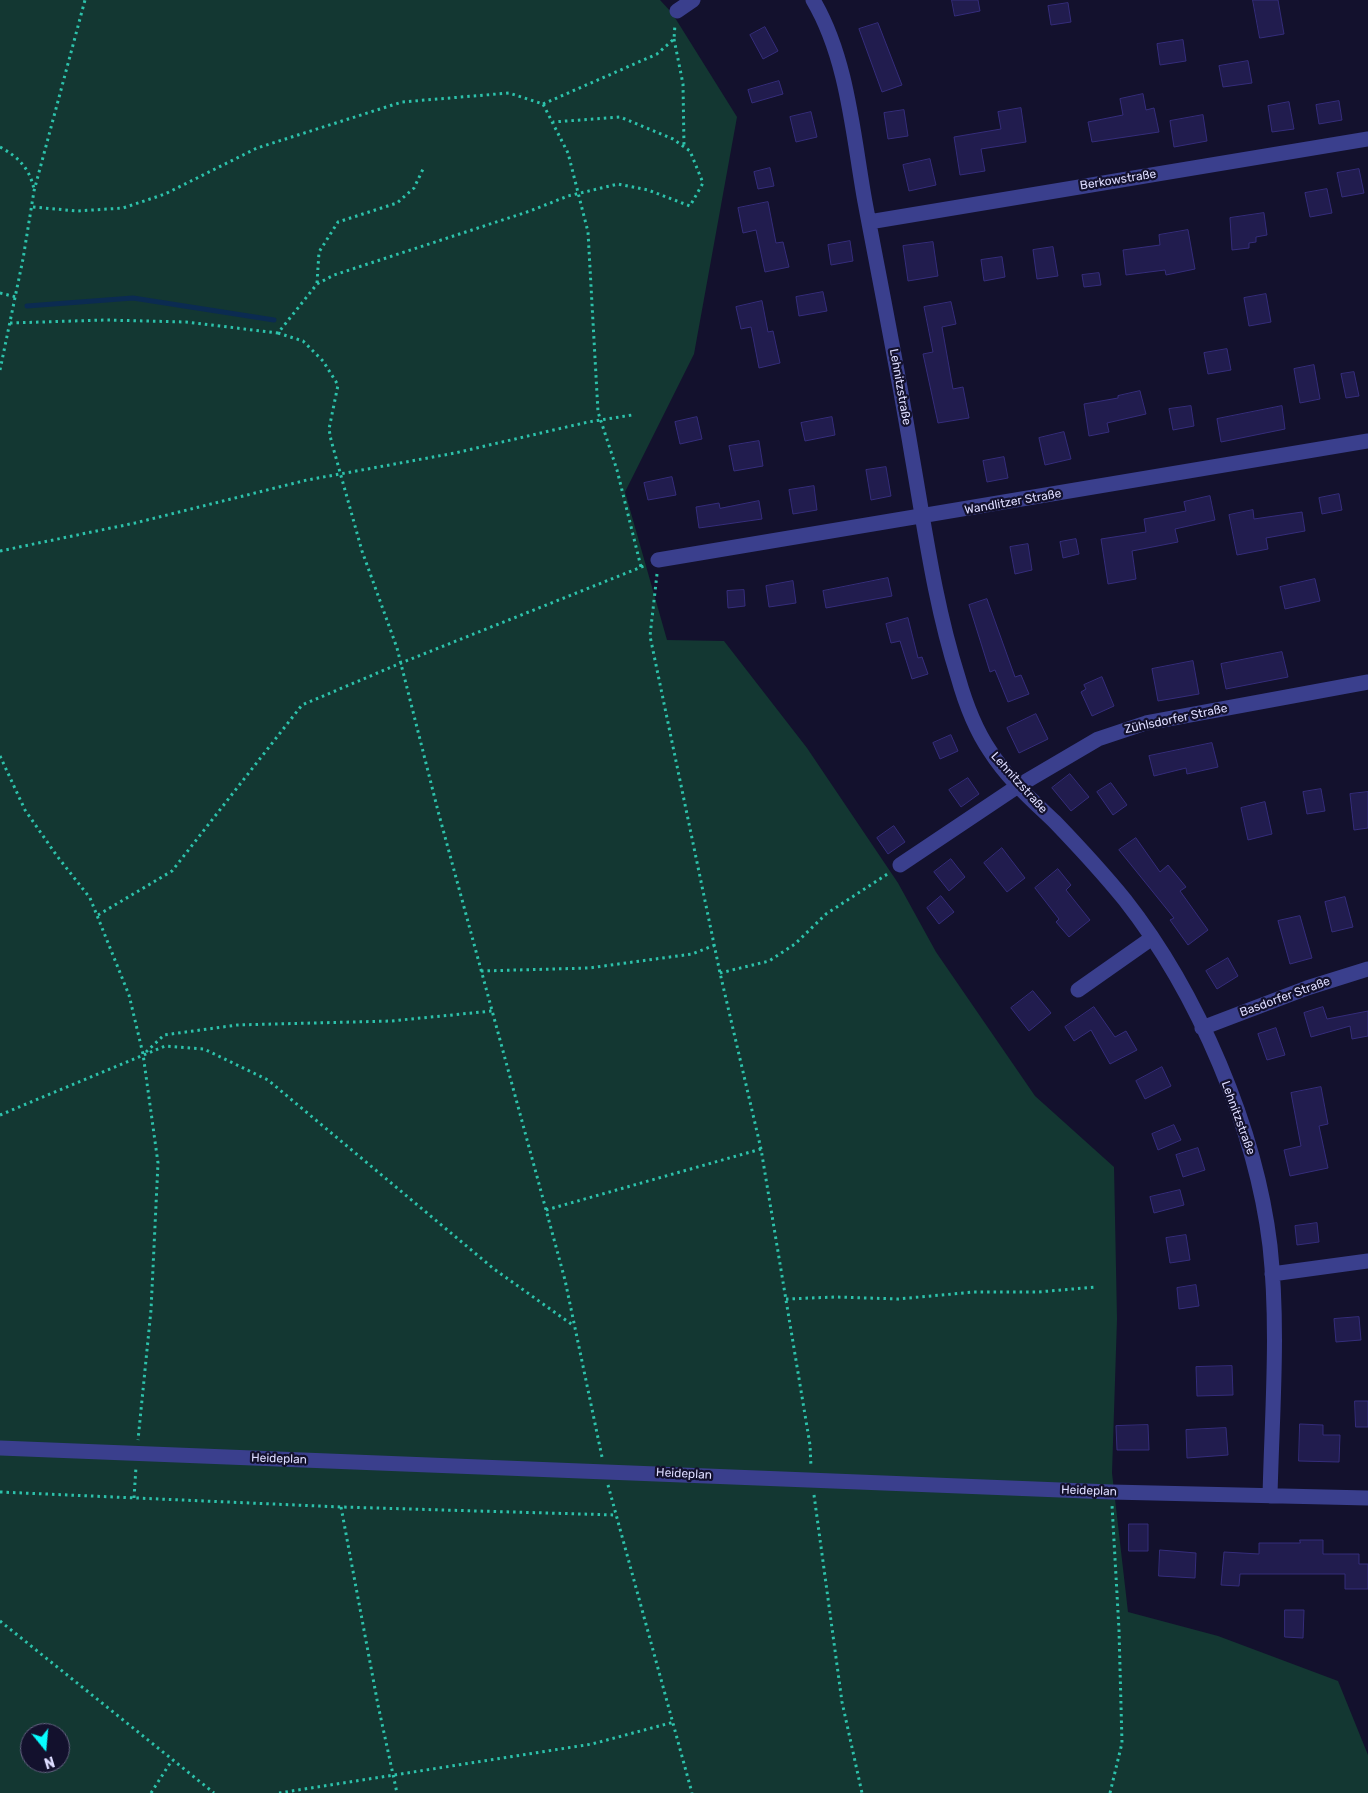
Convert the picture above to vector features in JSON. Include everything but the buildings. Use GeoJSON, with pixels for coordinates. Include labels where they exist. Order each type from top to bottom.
{"type":"FeatureCollection","features":[{"type":"Feature","properties":{"kind":"street"},"geometry":{"type":"LineString","coordinates":[[677,12],[693,0]]}},
{"type":"Feature","properties":{"kind":"street","name":"Lehnitzstraße"},"geometry":{"type":"LineString","coordinates":[[813,0],[827,30],[841,75],[887,309],[938,599],[959,683],[982,739],[1018,786],[1096,865],[1126,901],[1152,938],[1180,984],[1202,1028],[1232,1098],[1253,1158],[1266,1221],[1272,1274],[1274,1346],[1270,1496]]}},
{"type":"Feature","properties":{"kind":"street","name":"Berkowstraße"},"geometry":{"type":"LineString","coordinates":[[869,222],[1368,139]]}},
{"type":"Feature","properties":{"kind":"street","name":"Wandlitzer Straße"},"geometry":{"type":"LineString","coordinates":[[658,560],[923,518],[1368,441]]}},
{"type":"Feature","properties":{"kind":"street","name":"Zühlsdorfer Straße"},"geometry":{"type":"LineString","coordinates":[[900,865],[1077,749],[1122,730],[1156,721],[1368,682]]}},
{"type":"Feature","properties":{"kind":"street"},"geometry":{"type":"LineString","coordinates":[[1078,990],[1152,938]]}},
{"type":"Feature","properties":{"kind":"street","name":"Basdorfer Straße"},"geometry":{"type":"LineString","coordinates":[[1202,1028],[1307,988],[1368,969]]}},
{"type":"Feature","properties":{"kind":"street"},"geometry":{"type":"LineString","coordinates":[[1272,1274],[1368,1261]]}},
{"type":"Feature","properties":{"kind":"street","name":"Heideplan"},"geometry":{"type":"LineString","coordinates":[[0,1448],[1111,1492],[1368,1498]]}},
{"type":"Feature","properties":{"kind":"path"},"geometry":{"type":"LineString","coordinates":[[0,370],[16,297],[33,207],[34,191],[85,0]]}},
{"type":"Feature","properties":{"kind":"path"},"geometry":{"type":"LineString","coordinates":[[677,12],[674,39],[683,84],[684,147]]}},
{"type":"Feature","properties":{"kind":"path"},"geometry":{"type":"LineString","coordinates":[[543,104],[657,54],[674,39]]}},
{"type":"Feature","properties":{"kind":"path"},"geometry":{"type":"LineString","coordinates":[[33,207],[77,211],[123,208],[165,194],[257,148],[402,102],[510,92],[543,104],[568,153],[588,232],[600,420],[617,470],[641,567]]}},
{"type":"Feature","properties":{"kind":"path"},"geometry":{"type":"LineString","coordinates":[[278,333],[317,284],[334,274],[579,194],[618,184],[648,190],[690,206],[703,183],[690,151],[673,139],[620,117],[553,122]]}},
{"type":"Feature","properties":{"kind":"path"},"geometry":{"type":"LineString","coordinates":[[0,146],[17,156],[26,167],[32,178],[34,191]]}},
{"type":"Feature","properties":{"kind":"path"},"geometry":{"type":"LineString","coordinates":[[317,284],[319,252],[338,222],[398,203],[414,188],[424,167]]}},
{"type":"Feature","properties":{"kind":"path"},"geometry":{"type":"LineString","coordinates":[[0,293],[16,297]]}},
{"type":"Feature","properties":{"kind":"path"},"geometry":{"type":"LineString","coordinates":[[10,323],[104,320],[186,322],[278,333],[303,340],[323,361],[338,385],[329,429],[340,474],[362,551],[400,662],[565,1280],[615,1515],[674,1722],[692,1793]]}},
{"type":"Feature","properties":{"kind":"path"},"geometry":{"type":"LineString","coordinates":[[0,551],[135,523],[307,480],[455,453],[600,420],[632,415]]}},
{"type":"Feature","properties":{"kind":"path"},"geometry":{"type":"LineString","coordinates":[[98,916],[172,871],[302,705],[400,662],[658,560],[650,636],[720,972],[761,1149],[810,1445],[812,1480],[842,1702],[862,1793]]}},
{"type":"Feature","properties":{"kind":"path"},"geometry":{"type":"LineString","coordinates":[[0,756],[25,810],[57,856],[90,898],[129,995],[143,1054],[158,1163],[151,1310],[134,1498]]}},
{"type":"Feature","properties":{"kind":"path"},"geometry":{"type":"LineString","coordinates":[[720,972],[769,961],[795,944],[826,914],[900,865]]}},
{"type":"Feature","properties":{"kind":"path"},"geometry":{"type":"LineString","coordinates":[[481,971],[589,968],[692,954],[715,945]]}},
{"type":"Feature","properties":{"kind":"path"},"geometry":{"type":"LineString","coordinates":[[143,1054],[164,1035],[228,1026],[390,1021],[492,1011]]}},
{"type":"Feature","properties":{"kind":"path"},"geometry":{"type":"LineString","coordinates":[[0,1115],[165,1046],[204,1049],[268,1080],[494,1269],[575,1326]]}},
{"type":"Feature","properties":{"kind":"path"},"geometry":{"type":"LineString","coordinates":[[546,1210],[761,1149]]}},
{"type":"Feature","properties":{"kind":"path"},"geometry":{"type":"LineString","coordinates":[[786,1299],[836,1296],[898,1299],[974,1292],[1038,1292],[1096,1287]]}},
{"type":"Feature","properties":{"kind":"path"},"geometry":{"type":"LineString","coordinates":[[0,1492],[341,1507],[615,1515]]}},
{"type":"Feature","properties":{"kind":"path"},"geometry":{"type":"LineString","coordinates":[[1110,1793],[1122,1744],[1119,1630],[1111,1492]]}},
{"type":"Feature","properties":{"kind":"path"},"geometry":{"type":"LineString","coordinates":[[341,1507],[398,1793]]}},
{"type":"Feature","properties":{"kind":"path"},"geometry":{"type":"LineString","coordinates":[[0,1621],[214,1793]]}},
{"type":"Feature","properties":{"kind":"path"},"geometry":{"type":"LineString","coordinates":[[279,1793],[592,1744],[674,1722]]}},
{"type":"Feature","properties":{"kind":"path"},"geometry":{"type":"LineString","coordinates":[[151,1793],[172,1760]]}},
{"type":"Feature","properties":{"kind":"green space"},"geometry":{"type":"Polygon","coordinates":[[[0,0],[660,0],[672,13],[737,117],[694,354],[625,492],[667,640],[724,641],[807,748],[898,883],[936,952],[1035,1096],[1114,1167],[1117,1319],[1112,1473],[1128,1612],[1218,1636],[1338,1681],[1368,1755],[1368,1793],[0,1793],[0,0]]]}},
{"type":"Feature","properties":{"kind":"waterway"},"geometry":{"type":"LineString","coordinates":[[27,306],[133,298],[274,320]]}}]}
